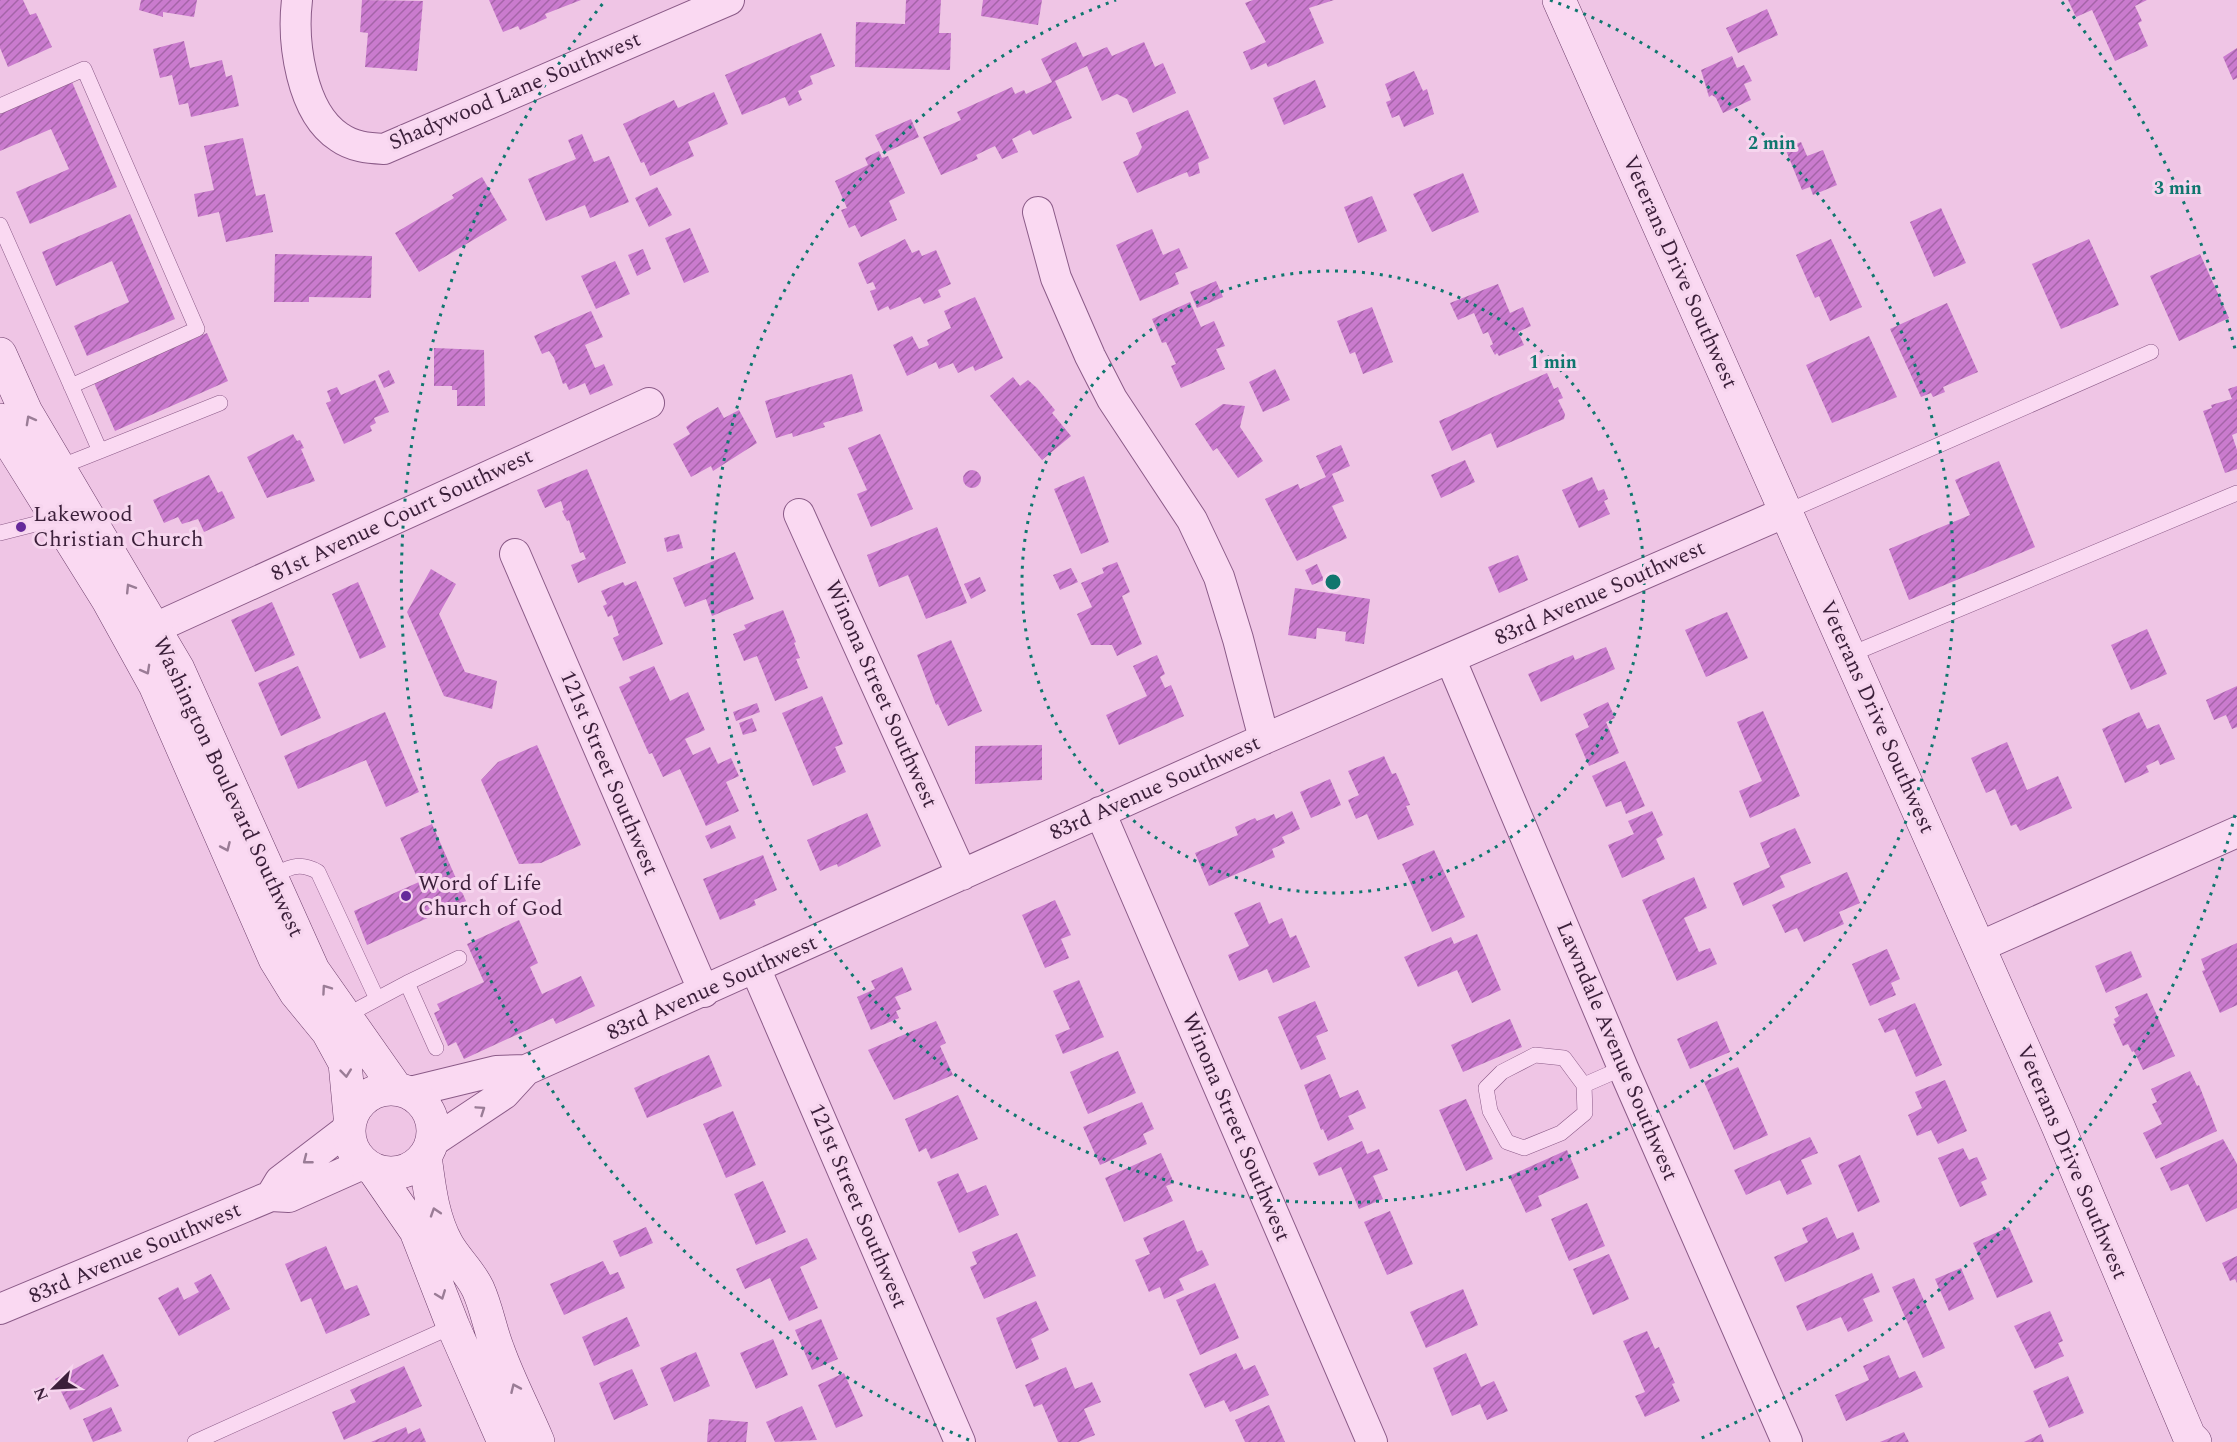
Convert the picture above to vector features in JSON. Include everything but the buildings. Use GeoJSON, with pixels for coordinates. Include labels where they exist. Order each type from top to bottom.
{"type":"FeatureCollection","features":[{"type":"Feature","properties":{"kind":"main road","name":"Veterans Drive Southwest"},"geometry":{"type":"LineString","coordinates":[[1559,0],[2058,1126],[2191,1440]]}},
{"type":"Feature","properties":{"kind":"main road","name":"Washington Boulevard Southwest"},"geometry":{"type":"LineString","coordinates":[[0,354],[26,412],[57,468],[178,669],[314,970],[345,1016],[403,1090]]}},
{"type":"Feature","properties":{"kind":"main road","name":"Washington Boulevard Southwest"},"geometry":{"type":"LineString","coordinates":[[4,438],[108,600],[154,685],[275,959],[296,993],[328,1032],[345,1063],[349,1123]]}},
{"type":"Feature","properties":{"kind":"main road"},"geometry":{"type":"LineString","coordinates":[[504,1442],[453,1326],[416,1231],[369,1167],[352,1148],[349,1123],[357,1103],[368,1094],[382,1089],[403,1090],[422,1101],[430,1114],[433,1128],[429,1149],[430,1198],[447,1244],[470,1274],[478,1290],[489,1317],[497,1349],[538,1442]]}},
{"type":"Feature","properties":{"kind":"main road"},"geometry":{"type":"LineString","coordinates":[[369,1167],[386,1173],[408,1170],[429,1149]]}},
{"type":"Feature","properties":{"kind":"street","name":"Shadywood Lane Southwest"},"geometry":{"type":"LineString","coordinates":[[297,0],[295,44],[303,81],[323,121],[338,137],[351,144],[384,149],[729,0]]}},
{"type":"Feature","properties":{"kind":"street"},"geometry":{"type":"LineString","coordinates":[[1038,212],[1056,278],[1090,356],[1112,399],[1192,520],[1219,577],[1235,627],[1264,739]]}},
{"type":"Feature","properties":{"kind":"street","name":"81st Avenue Court Southwest"},"geometry":{"type":"LineString","coordinates":[[155,628],[649,403]]}},
{"type":"Feature","properties":{"kind":"street","name":"83rd Avenue Southwest"},"geometry":{"type":"LineString","coordinates":[[403,1090],[496,1071],[526,1070],[756,970],[1264,739],[1786,512]]}},
{"type":"Feature","properties":{"kind":"street","name":"Winona Street Southwest"},"geometry":{"type":"LineString","coordinates":[[799,514],[962,875]]}},
{"type":"Feature","properties":{"kind":"street","name":"121st Street Southwest"},"geometry":{"type":"LineString","coordinates":[[515,554],[704,992]]}},
{"type":"Feature","properties":{"kind":"street","name":"Lawndale Avenue Southwest"},"geometry":{"type":"LineString","coordinates":[[1450,658],[1623,1068],[1787,1442]]}},
{"type":"Feature","properties":{"kind":"street","name":"Winona Street Southwest"},"geometry":{"type":"LineString","coordinates":[[1100,812],[1372,1442]]}},
{"type":"Feature","properties":{"kind":"street"},"geometry":{"type":"LineString","coordinates":[[1979,947],[2237,832]]}},
{"type":"Feature","properties":{"kind":"street","name":"121st Street Southwest"},"geometry":{"type":"LineString","coordinates":[[756,970],[960,1442]]}},
{"type":"Feature","properties":{"kind":"street","name":"83rd Avenue Southwest"},"geometry":{"type":"LineString","coordinates":[[429,1149],[504,1094],[526,1070]]}},
{"type":"Feature","properties":{"kind":"street","name":"83rd Avenue Southwest"},"geometry":{"type":"LineString","coordinates":[[271,1196],[280,1181],[349,1123]]}},
{"type":"Feature","properties":{"kind":"street","name":"83rd Avenue Southwest"},"geometry":{"type":"LineString","coordinates":[[0,1309],[271,1196],[289,1197],[369,1167]]}},
{"type":"Feature","properties":{"kind":"lane"},"geometry":{"type":"LineString","coordinates":[[0,106],[84,69],[197,329],[71,386]]}},
{"type":"Feature","properties":{"kind":"lane"},"geometry":{"type":"LineString","coordinates":[[0,225],[100,451]]}},
{"type":"Feature","properties":{"kind":"lane"},"geometry":{"type":"LineString","coordinates":[[1786,512],[2151,352]]}},
{"type":"Feature","properties":{"kind":"lane"},"geometry":{"type":"LineString","coordinates":[[57,468],[220,404]]}},
{"type":"Feature","properties":{"kind":"lane"},"geometry":{"type":"LineString","coordinates":[[1849,655],[2237,492]]}},
{"type":"Feature","properties":{"kind":"lane"},"geometry":{"type":"LineString","coordinates":[[0,533],[55,519]]}},
{"type":"Feature","properties":{"kind":"lane"},"geometry":{"type":"LineString","coordinates":[[271,876],[296,864],[307,866],[318,872],[377,999]]}},
{"type":"Feature","properties":{"kind":"lane"},"geometry":{"type":"LineString","coordinates":[[345,1016],[459,958]]}},
{"type":"Feature","properties":{"kind":"lane"},"geometry":{"type":"LineString","coordinates":[[407,983],[436,1048]]}},
{"type":"Feature","properties":{"kind":"lane"},"geometry":{"type":"LineString","coordinates":[[1534,1055],[1564,1058],[1584,1085],[1585,1113],[1561,1134],[1524,1148],[1507,1142],[1490,1112],[1486,1088],[1502,1072],[1534,1055]]}},
{"type":"Feature","properties":{"kind":"lane"},"geometry":{"type":"LineString","coordinates":[[1584,1085],[1623,1068]]}},
{"type":"Feature","properties":{"kind":"lane"},"geometry":{"type":"LineString","coordinates":[[195,1442],[453,1326]]}},
{"type":"Feature","properties":{"kind":"place","name":"Lakewood Christian Church"},"geometry":{"type":"Point","coordinates":[21,527]}},
{"type":"Feature","properties":{"kind":"place","name":"Word of Life Church of God"},"geometry":{"type":"Point","coordinates":[406,896]}}]}
